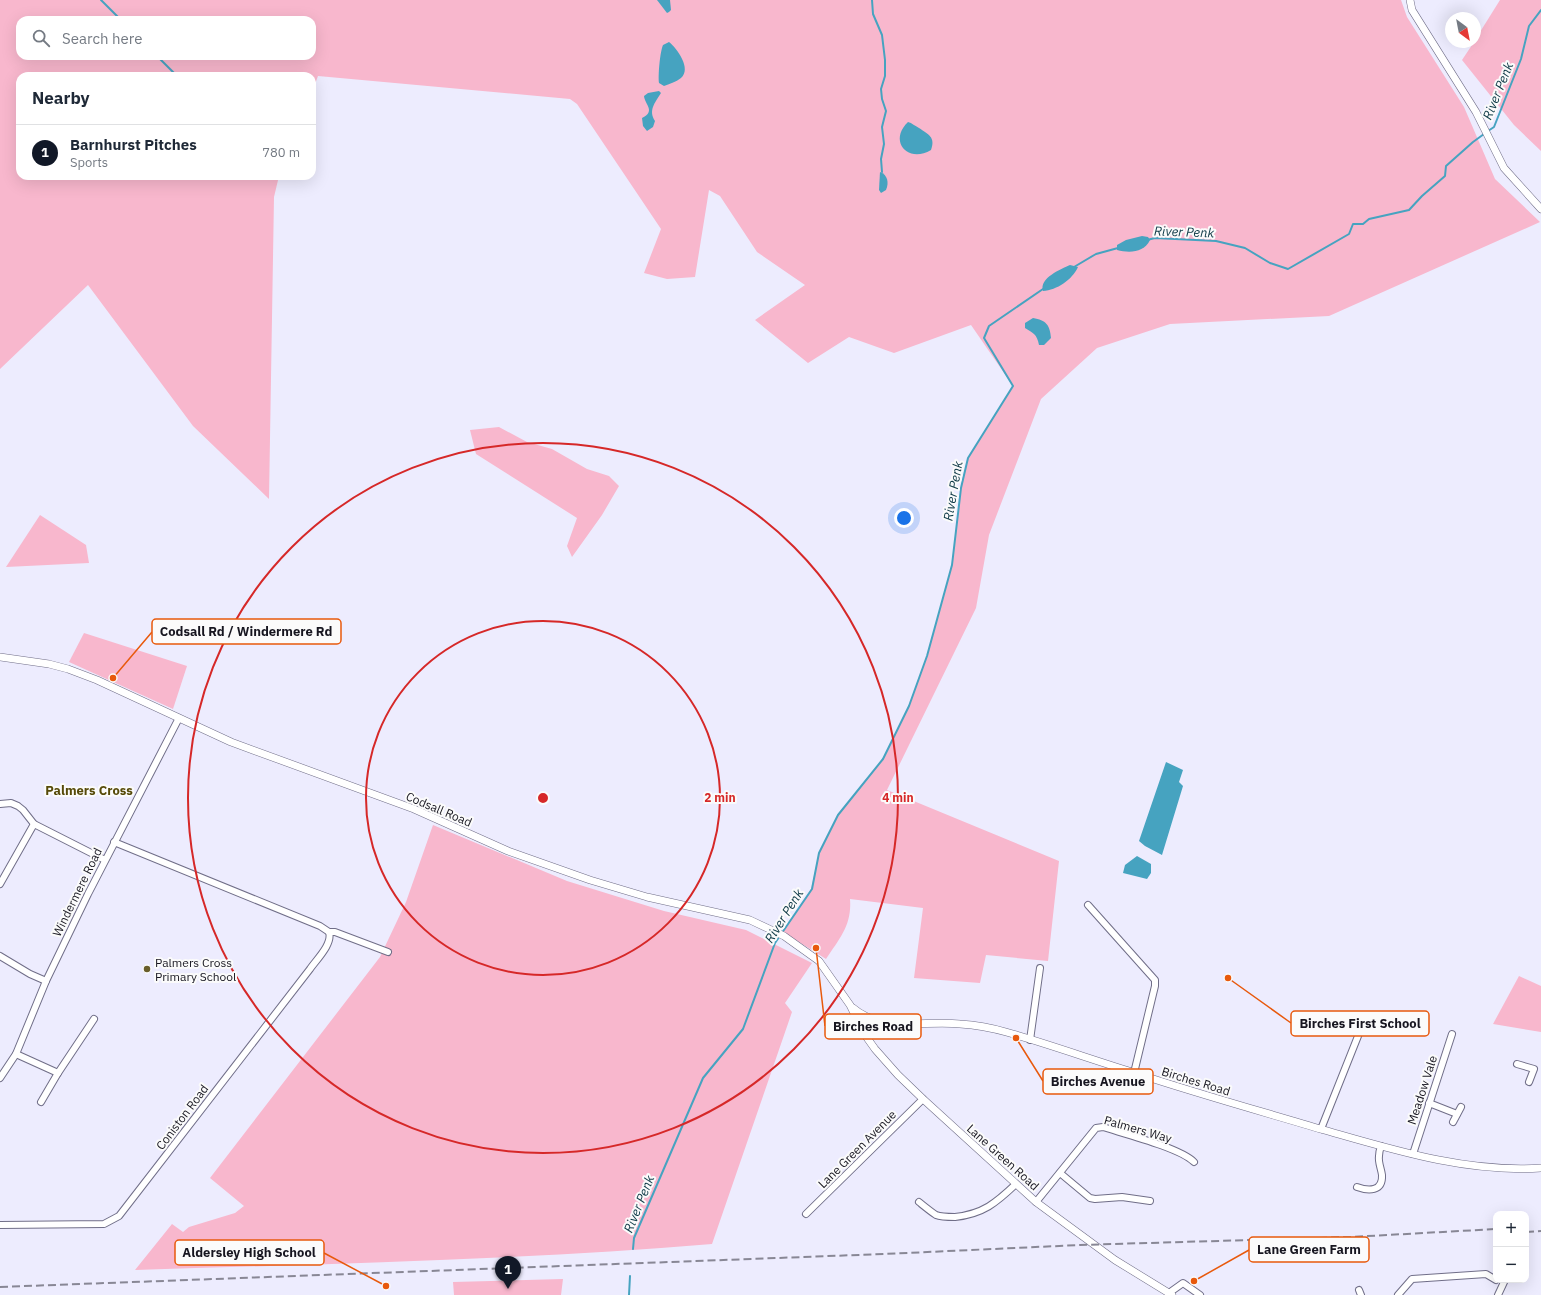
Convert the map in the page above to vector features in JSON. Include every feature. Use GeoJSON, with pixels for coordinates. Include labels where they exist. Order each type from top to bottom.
{"type":"FeatureCollection","features":[{"type":"Feature","properties":{"kind":"street"},"geometry":{"type":"LineString","coordinates":[[1410,0],[1412,10],[1476,112],[1504,168],[1541,209]]}},
{"type":"Feature","properties":{"kind":"street","name":"Codsall Road"},"geometry":{"type":"LineString","coordinates":[[0,657],[49,664],[68,669],[97,680],[231,742],[393,801],[508,851],[590,880],[647,897],[750,920],[784,936],[819,961],[850,1005]]}},
{"type":"Feature","properties":{"kind":"street","name":"Windermere Road"},"geometry":{"type":"LineString","coordinates":[[0,1078],[16,1054],[46,981],[114,842],[180,718]]}},
{"type":"Feature","properties":{"kind":"street"},"geometry":{"type":"LineString","coordinates":[[0,804],[11,803],[18,806],[24,810],[34,824],[105,860]]}},
{"type":"Feature","properties":{"kind":"street"},"geometry":{"type":"LineString","coordinates":[[0,884],[34,824]]}},
{"type":"Feature","properties":{"kind":"street"},"geometry":{"type":"LineString","coordinates":[[114,842],[320,926],[329,932],[335,932],[388,952]]}},
{"type":"Feature","properties":{"kind":"street"},"geometry":{"type":"LineString","coordinates":[[1088,905],[1155,980],[1155,986],[1134,1073]]}},
{"type":"Feature","properties":{"kind":"street","name":"Coniston Road"},"geometry":{"type":"LineString","coordinates":[[0,1226],[104,1224],[119,1216],[310,969],[326,946],[329,940],[329,932]]}},
{"type":"Feature","properties":{"kind":"street"},"geometry":{"type":"LineString","coordinates":[[0,956],[30,974],[46,981]]}},
{"type":"Feature","properties":{"kind":"street"},"geometry":{"type":"LineString","coordinates":[[1030,1040],[1040,968]]}},
{"type":"Feature","properties":{"kind":"street","name":"Birches Road"},"geometry":{"type":"LineString","coordinates":[[850,1005],[859,1012],[877,1020],[908,1024],[960,1024],[1005,1032],[1234,1104],[1413,1154],[1479,1166],[1528,1169],[1541,1168]]}},
{"type":"Feature","properties":{"kind":"street","name":"Lane Green Road"},"geometry":{"type":"LineString","coordinates":[[850,1005],[865,1035],[898,1075],[1016,1184],[1036,1202],[1115,1260],[1171,1294]]}},
{"type":"Feature","properties":{"kind":"street"},"geometry":{"type":"LineString","coordinates":[[1321,1129],[1366,1016]]}},
{"type":"Feature","properties":{"kind":"street"},"geometry":{"type":"LineString","coordinates":[[41,1102],[58,1073],[94,1019]]}},
{"type":"Feature","properties":{"kind":"street","name":"Meadow Vale"},"geometry":{"type":"LineString","coordinates":[[1413,1154],[1452,1034]]}},
{"type":"Feature","properties":{"kind":"street"},"geometry":{"type":"LineString","coordinates":[[16,1054],[58,1073]]}},
{"type":"Feature","properties":{"kind":"street"},"geometry":{"type":"LineString","coordinates":[[1517,1064],[1541,1071]]}},
{"type":"Feature","properties":{"kind":"street"},"geometry":{"type":"LineString","coordinates":[[1529,1082],[1534,1069]]}},
{"type":"Feature","properties":{"kind":"street","name":"Lane Green Avenue"},"geometry":{"type":"LineString","coordinates":[[806,1214],[923,1099]]}},
{"type":"Feature","properties":{"kind":"street"},"geometry":{"type":"LineString","coordinates":[[1429,1103],[1457,1114]]}},
{"type":"Feature","properties":{"kind":"street"},"geometry":{"type":"LineString","coordinates":[[1453,1122],[1461,1107]]}},
{"type":"Feature","properties":{"kind":"street","name":"Palmers Way"},"geometry":{"type":"LineString","coordinates":[[1036,1202],[1094,1130],[1100,1127],[1181,1153],[1188,1156],[1194,1162]]}},
{"type":"Feature","properties":{"kind":"street"},"geometry":{"type":"LineString","coordinates":[[1357,1187],[1370,1190],[1378,1187],[1382,1174],[1378,1155],[1381,1146]]}},
{"type":"Feature","properties":{"kind":"street"},"geometry":{"type":"LineString","coordinates":[[1060,1173],[1090,1198],[1096,1199],[1122,1196],[1150,1201]]}},
{"type":"Feature","properties":{"kind":"street"},"geometry":{"type":"LineString","coordinates":[[919,1202],[937,1215],[951,1217],[965,1216],[980,1212],[1006,1194],[1016,1184]]}},
{"type":"Feature","properties":{"kind":"street"},"geometry":{"type":"LineString","coordinates":[[1398,1295],[1412,1278],[1486,1274],[1493,1278]]}},
{"type":"Feature","properties":{"kind":"street"},"geometry":{"type":"LineString","coordinates":[[1171,1294],[1183,1283],[1200,1295]]}},
{"type":"Feature","properties":{"kind":"street"},"geometry":{"type":"LineString","coordinates":[[1498,1295],[1504,1283]]}},
{"type":"Feature","properties":{"kind":"shaded area"},"geometry":{"type":"Polygon","coordinates":[[[0,0],[1401,0],[1407,17],[1464,107],[1495,179],[1540,222],[1329,316],[1170,324],[1097,348],[1041,399],[989,535],[976,608],[887,790],[1059,861],[1048,961],[986,955],[980,983],[914,978],[923,908],[850,899],[847,924],[840,938],[826,959],[783,932],[811,889],[819,853],[838,815],[883,759],[909,706],[927,656],[952,565],[961,488],[968,458],[1013,386],[971,325],[894,353],[849,337],[808,363],[755,320],[805,285],[757,252],[720,196],[709,190],[695,277],[667,279],[644,273],[661,229],[577,104],[570,99],[318,76],[316,81],[316,72],[16,72],[16,180],[278,180],[274,197],[269,499],[193,426],[88,285],[0,369],[0,0]]]}},
{"type":"Feature","properties":{"kind":"shaded area"},"geometry":{"type":"Polygon","coordinates":[[[1500,0],[1541,0],[1541,151],[1514,125],[1462,60],[1470,48],[1481,48],[1481,30],[1500,0]]]}},
{"type":"Feature","properties":{"kind":"shaded area"},"geometry":{"type":"Polygon","coordinates":[[[499,427],[527,442],[552,449],[587,469],[609,476],[619,486],[602,515],[572,557],[567,546],[577,518],[476,454],[470,430],[499,427]]]}},
{"type":"Feature","properties":{"kind":"shaded area"},"geometry":{"type":"Polygon","coordinates":[[[40,515],[86,545],[89,563],[6,567],[40,515]]]}},
{"type":"Feature","properties":{"kind":"shaded area"},"geometry":{"type":"Polygon","coordinates":[[[84,633],[187,666],[173,709],[69,662],[84,633]]]}},
{"type":"Feature","properties":{"kind":"shaded area"},"geometry":{"type":"Polygon","coordinates":[[[433,825],[567,881],[664,911],[746,930],[812,963],[785,1003],[792,1012],[712,1244],[496,1258],[135,1270],[172,1224],[183,1232],[189,1227],[235,1213],[244,1206],[210,1178],[380,957],[406,902],[433,825]]]}},
{"type":"Feature","properties":{"kind":"shaded area"},"geometry":{"type":"Polygon","coordinates":[[[1519,976],[1541,986],[1541,1032],[1493,1024],[1519,976]]]}},
{"type":"Feature","properties":{"kind":"shaded area"},"geometry":{"type":"Polygon","coordinates":[[[563,1279],[561,1295],[454,1295],[453,1282],[563,1279]]]}},
{"type":"Feature","properties":{"kind":"water"},"geometry":{"type":"Polygon","coordinates":[[[657,0],[670,0],[671,10],[667,13],[657,0]]]}},
{"type":"Feature","properties":{"kind":"water"},"geometry":{"type":"Polygon","coordinates":[[[669,42],[676,49],[682,59],[685,69],[681,78],[664,86],[659,83],[661,53],[663,45],[669,42]]]}},
{"type":"Feature","properties":{"kind":"water"},"geometry":{"type":"Polygon","coordinates":[[[659,91],[661,93],[652,110],[655,121],[653,127],[647,131],[643,126],[642,118],[648,113],[649,108],[644,96],[648,93],[659,91]]]}},
{"type":"Feature","properties":{"kind":"water"},"geometry":{"type":"Polygon","coordinates":[[[908,122],[930,136],[932,139],[931,150],[923,154],[915,154],[908,152],[903,148],[900,143],[900,136],[902,129],[908,122]]]}},
{"type":"Feature","properties":{"kind":"water"},"geometry":{"type":"Polygon","coordinates":[[[880,172],[885,175],[888,182],[886,190],[881,193],[879,190],[880,172]]]}},
{"type":"Feature","properties":{"kind":"water"},"geometry":{"type":"Polygon","coordinates":[[[1142,236],[1148,237],[1150,240],[1140,250],[1126,252],[1117,250],[1117,245],[1126,240],[1142,236]]]}},
{"type":"Feature","properties":{"kind":"water"},"geometry":{"type":"Polygon","coordinates":[[[1070,265],[1078,267],[1064,284],[1054,289],[1043,291],[1044,282],[1047,278],[1070,265]]]}},
{"type":"Feature","properties":{"kind":"water"},"geometry":{"type":"Polygon","coordinates":[[[1033,318],[1044,322],[1050,330],[1051,338],[1044,345],[1039,345],[1036,336],[1025,328],[1025,323],[1033,318]]]}},
{"type":"Feature","properties":{"kind":"water"},"geometry":{"type":"Polygon","coordinates":[[[1166,762],[1183,770],[1179,782],[1183,786],[1162,855],[1139,841],[1166,762]]]}},
{"type":"Feature","properties":{"kind":"water"},"geometry":{"type":"Polygon","coordinates":[[[1137,856],[1151,864],[1151,873],[1147,879],[1123,873],[1125,865],[1137,856]]]}},
{"type":"Feature","properties":{"kind":"waterway"},"geometry":{"type":"LineString","coordinates":[[101,0],[117,16]]}},
{"type":"Feature","properties":{"kind":"waterway"},"geometry":{"type":"LineString","coordinates":[[872,0],[873,14],[882,35],[885,60],[885,76],[881,89],[882,99],[886,111],[882,127],[884,144],[881,159],[882,172]]}},
{"type":"Feature","properties":{"kind":"waterway","name":"River Penk"},"geometry":{"type":"LineString","coordinates":[[1488,131],[1494,127],[1521,59],[1529,26],[1541,10]]}},
{"type":"Feature","properties":{"kind":"waterway"},"geometry":{"type":"LineString","coordinates":[[161,60],[173,72]]}},
{"type":"Feature","properties":{"kind":"waterway","name":"River Penk"},"geometry":{"type":"LineString","coordinates":[[1147,240],[1155,238],[1216,241],[1245,248],[1270,263],[1288,269],[1349,234],[1353,224],[1363,224],[1369,219],[1409,210],[1422,196],[1445,176],[1446,166],[1484,134]]}},
{"type":"Feature","properties":{"kind":"waterway","name":"River Penk"},"geometry":{"type":"LineString","coordinates":[[1074,267],[1096,254],[1118,248]]}},
{"type":"Feature","properties":{"kind":"waterway","name":"River Penk"},"geometry":{"type":"LineString","coordinates":[[633,1249],[634,1238],[703,1078],[743,1029],[775,943],[812,889],[819,853],[838,815],[883,759],[909,706],[927,656],[952,565],[961,488],[968,458],[1013,386],[984,338],[989,326],[1043,289]]}},
{"type":"Feature","properties":{"kind":"waterway","name":"River Penk"},"geometry":{"type":"LineString","coordinates":[[629,1295],[630,1276]]}},
{"type":"Feature","properties":{"kind":"railway"},"geometry":{"type":"LineString","coordinates":[[0,1287],[884,1254],[1080,1245],[1351,1237],[1493,1229]]}},
{"type":"Feature","properties":{"kind":"railway"},"geometry":{"type":"LineString","coordinates":[[1529,1232],[1541,1231]]}},
{"type":"Feature","properties":{"kind":"place","name":"Codsall Rd / Windermere Rd"},"geometry":{"type":"Point","coordinates":[113,678]}},
{"type":"Feature","properties":{"kind":"place","name":"Birches Road"},"geometry":{"type":"Point","coordinates":[816,948]}},
{"type":"Feature","properties":{"kind":"place","name":"Palmers Cross Primary School"},"geometry":{"type":"Point","coordinates":[147,969]}},
{"type":"Feature","properties":{"kind":"place","name":"Birches First School"},"geometry":{"type":"Point","coordinates":[1228,978]}},
{"type":"Feature","properties":{"kind":"place","name":"Birches Avenue"},"geometry":{"type":"Point","coordinates":[1016,1038]}},
{"type":"Feature","properties":{"kind":"place","name":"Lane Green Farm"},"geometry":{"type":"Point","coordinates":[1194,1281]}},
{"type":"Feature","properties":{"kind":"place","name":"Aldersley High School"},"geometry":{"type":"Point","coordinates":[386,1286]}},
{"type":"Feature","properties":{"kind":"place","name":"Barnhurst Pitches"},"geometry":{"type":"Point","coordinates":[508,1289]}},
{"type":"Feature","properties":{"kind":"district","name":"Palmers Cross"},"geometry":{"type":"Point","coordinates":[89,790]}}]}
